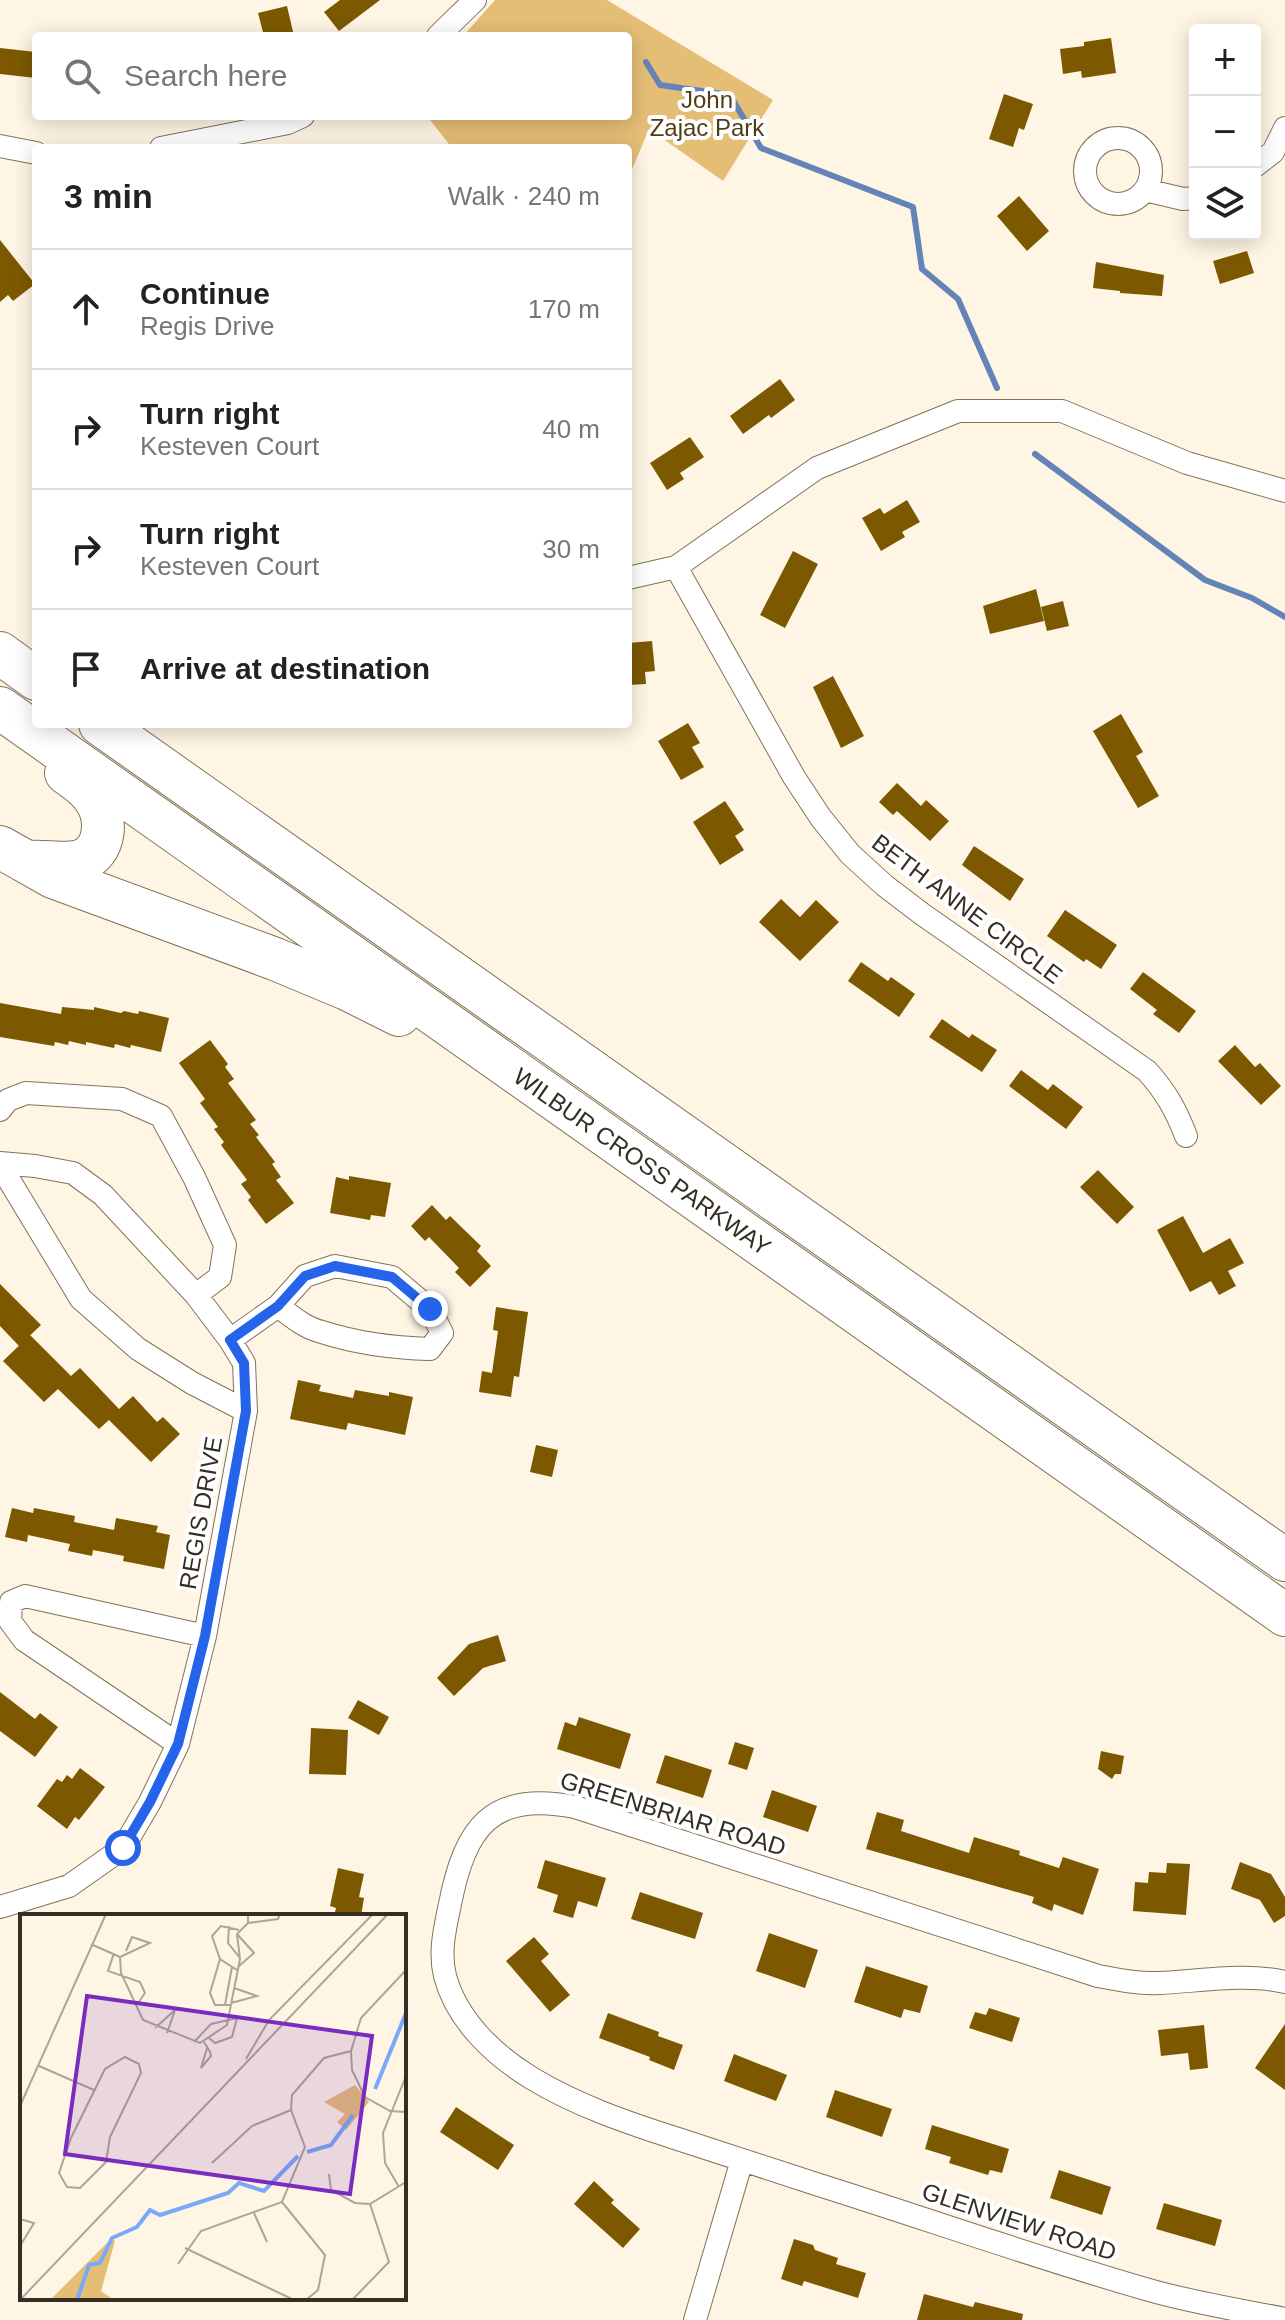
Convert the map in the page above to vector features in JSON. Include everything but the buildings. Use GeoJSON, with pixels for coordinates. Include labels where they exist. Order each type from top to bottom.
{"type":"FeatureCollection","features":[{"type":"Feature","properties":{"kind":"highway"},"geometry":{"type":"LineString","coordinates":[[0,653],[32,676]]}},
{"type":"Feature","properties":{"kind":"highway"},"geometry":{"type":"LineString","coordinates":[[8,714],[44,757],[94,798],[104,825],[101,842],[90,856],[70,862],[15,855]]}},
{"type":"Feature","properties":{"kind":"highway","name":"WILBUR CROSS PARKWAY"},"geometry":{"type":"LineString","coordinates":[[8,714],[1285,1615]]}},
{"type":"Feature","properties":{"kind":"highway","name":"WILBUR CROSS PARKWAY"},"geometry":{"type":"LineString","coordinates":[[106,728],[1285,1560]]}},
{"type":"Feature","properties":{"kind":"highway"},"geometry":{"type":"LineString","coordinates":[[15,855],[53,877],[275,959],[347,989],[414,1023],[496,1077],[561,1104]]}},
{"type":"Feature","properties":{"kind":"street"},"geometry":{"type":"LineString","coordinates":[[442,32],[475,0]]}},
{"type":"Feature","properties":{"kind":"street"},"geometry":{"type":"LineString","coordinates":[[181,144],[294,120]]}},
{"type":"Feature","properties":{"kind":"street"},"geometry":{"type":"LineString","coordinates":[[1261,161],[1273,152],[1285,128]]}},
{"type":"Feature","properties":{"kind":"street"},"geometry":{"type":"LineString","coordinates":[[0,146],[32,152]]}},
{"type":"Feature","properties":{"kind":"street"},"geometry":{"type":"LineString","coordinates":[[1145,190],[1189,198]]}},
{"type":"Feature","properties":{"kind":"street"},"geometry":{"type":"LineString","coordinates":[[632,577],[676,567],[817,468],[958,411],[1062,411],[1187,463],[1285,491]]}},
{"type":"Feature","properties":{"kind":"street","name":"BETH ANNE CIRCLE"},"geometry":{"type":"LineString","coordinates":[[676,567],[794,777],[850,854],[922,914],[1147,1071],[1177,1111],[1186,1136]]}},
{"type":"Feature","properties":{"kind":"street"},"geometry":{"type":"LineString","coordinates":[[0,1110],[8,1100],[26,1093],[122,1099],[161,1116],[194,1177],[225,1245],[220,1277],[196,1295]]}},
{"type":"Feature","properties":{"kind":"street"},"geometry":{"type":"LineString","coordinates":[[0,1164],[81,1299],[138,1349],[192,1383],[246,1411]]}},
{"type":"Feature","properties":{"kind":"street","name":"REGIS DRIVE"},"geometry":{"type":"LineString","coordinates":[[0,1164],[73,1173],[103,1195],[196,1295],[230,1340],[244,1363],[246,1411],[205,1636],[178,1744],[150,1802],[123,1848],[69,1886],[0,1907]]}},
{"type":"Feature","properties":{"kind":"street"},"geometry":{"type":"LineString","coordinates":[[230,1340],[278,1306],[305,1276],[335,1266],[392,1277],[430,1309],[442,1333],[430,1349],[402,1348],[319,1332],[278,1306]]}},
{"type":"Feature","properties":{"kind":"street"},"geometry":{"type":"LineString","coordinates":[[178,1744],[24,1640],[10,1621],[11,1602],[25,1596],[205,1636]]}},
{"type":"Feature","properties":{"kind":"street","name":"GREENBRIAR ROAD"},"geometry":{"type":"LineString","coordinates":[[742,2160],[619,2120],[559,2094],[503,2057],[478,2035],[457,2005],[445,1976],[442,1947],[456,1874],[464,1849],[480,1825],[499,1811],[523,1802],[548,1801],[575,1807],[1098,1976],[1156,1983],[1250,1978],[1285,1982]]}},
{"type":"Feature","properties":{"kind":"street"},"geometry":{"type":"LineString","coordinates":[[695,2320],[742,2160]]}},
{"type":"Feature","properties":{"kind":"street","name":"GLENVIEW ROAD"},"geometry":{"type":"LineString","coordinates":[[742,2160],[1151,2291],[1285,2319]]}},
{"type":"Feature","properties":{"kind":"green space","name":"John Zajac Park"},"geometry":{"type":"Polygon","coordinates":[[[495,0],[607,0],[773,100],[723,181],[649,129],[632,169],[632,144],[449,144],[430,120],[632,120],[632,32],[467,32],[495,0]]]}},
{"type":"Feature","properties":{"kind":"waterway"},"geometry":{"type":"LineString","coordinates":[[646,62],[660,85],[730,95],[761,148],[913,207],[922,269],[958,299],[997,388]]}},
{"type":"Feature","properties":{"kind":"waterway"},"geometry":{"type":"LineString","coordinates":[[1035,454],[1205,580],[1252,598],[1285,617]]}},
{"type":"Feature","properties":{"kind":"route"},"geometry":{"type":"LineString","coordinates":[[123,1848],[178,1744],[205,1636],[246,1411],[244,1363],[230,1340],[278,1306],[305,1276],[335,1266],[392,1277],[430,1309]]}}]}
